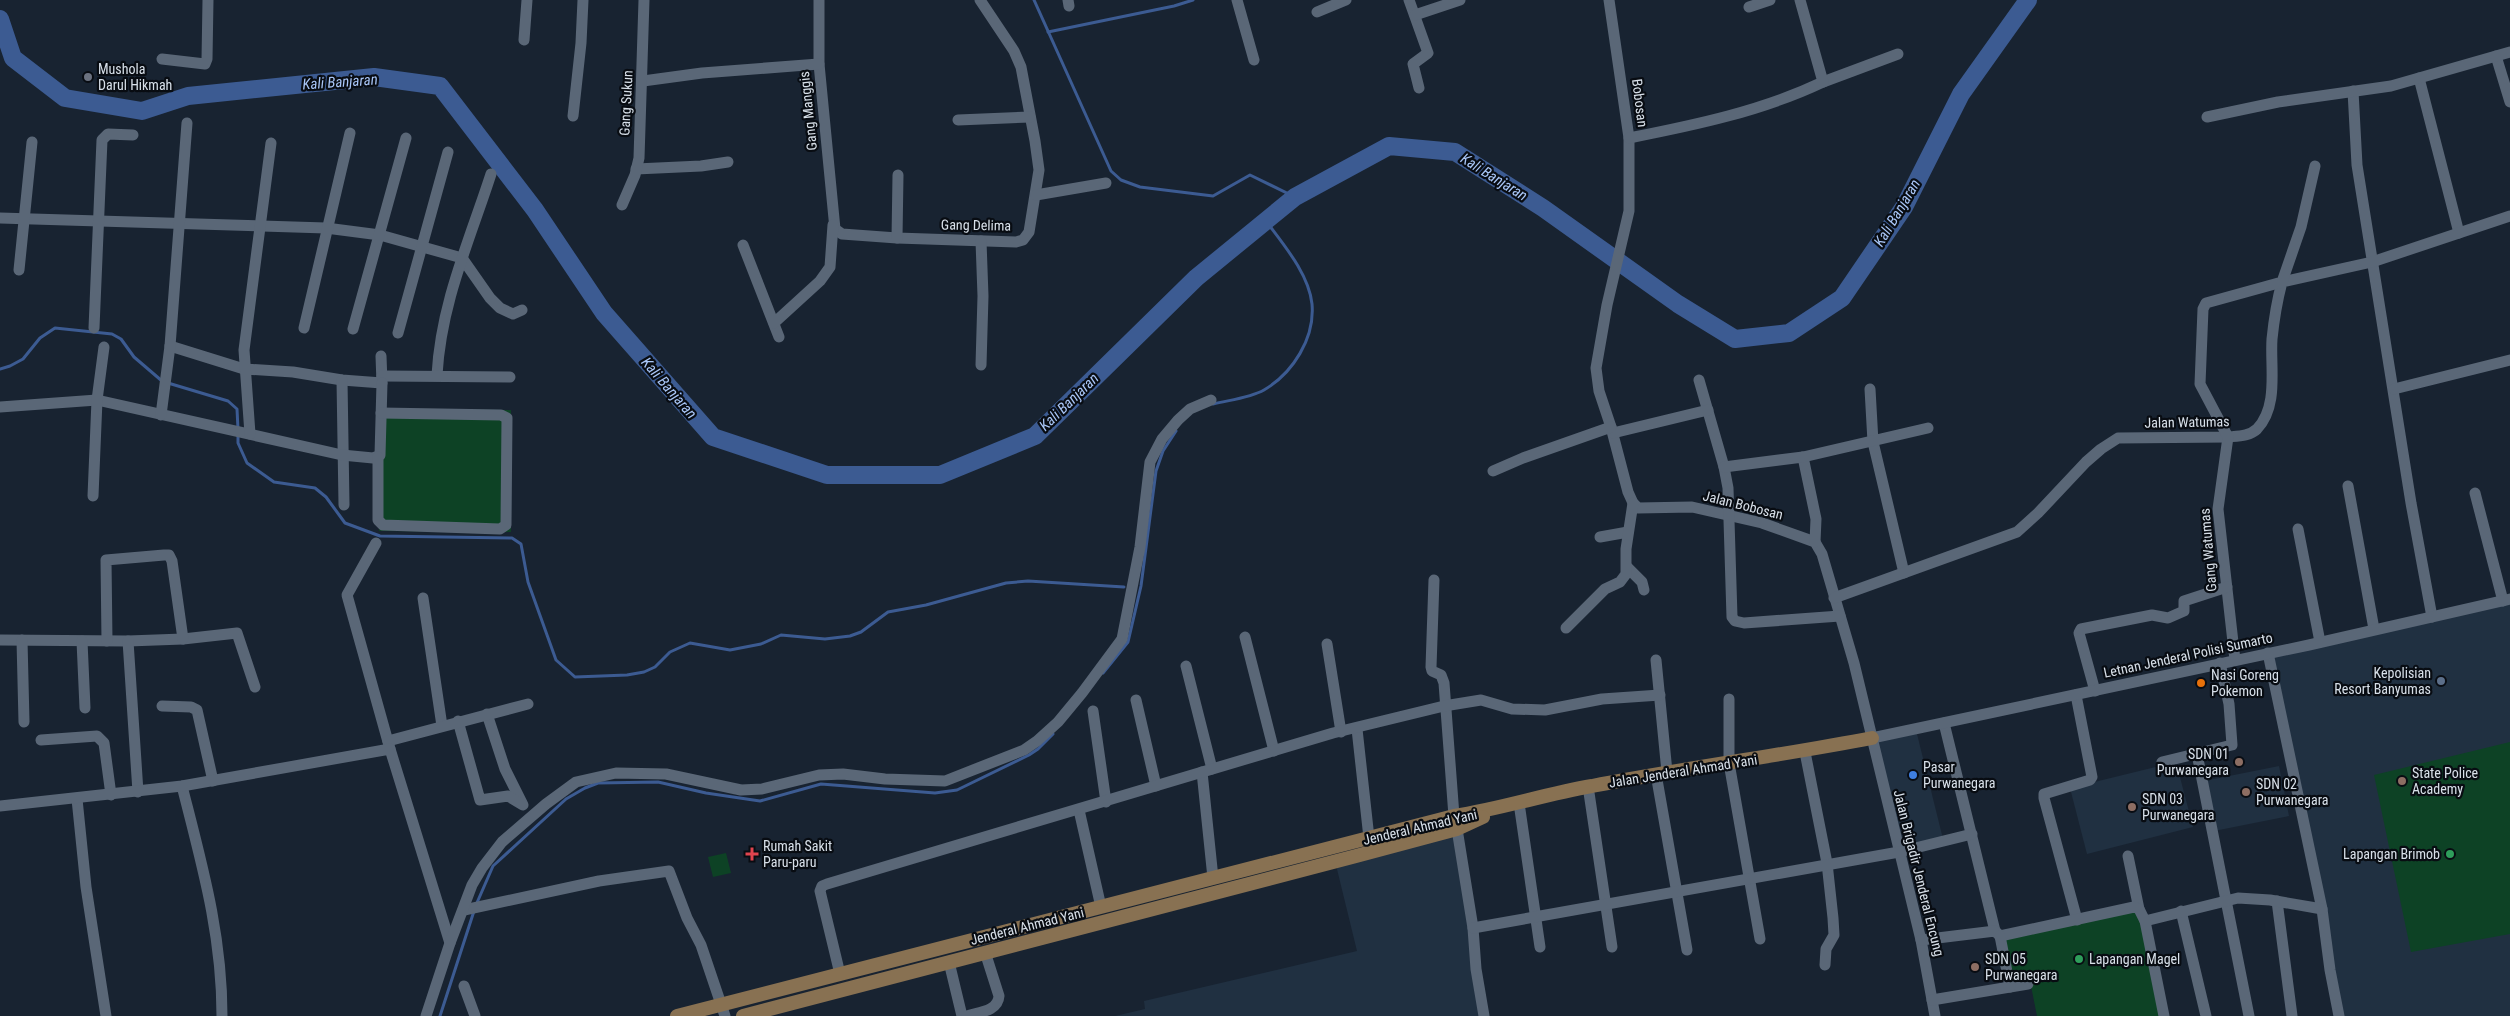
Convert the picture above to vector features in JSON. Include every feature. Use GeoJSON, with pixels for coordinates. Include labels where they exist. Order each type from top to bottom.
{"type":"FeatureCollection","features":[{"type":"Feature","properties":{"kind":"main road","name":"Jalan Jenderal Ahmad Yani"},"geometry":{"type":"LineString","coordinates":[[1494,810],[1588,786],[1661,773],[1805,752],[1872,738]]}},
{"type":"Feature","properties":{"kind":"main road","name":"Jenderal Ahmad Yani"},"geometry":{"type":"LineString","coordinates":[[743,1016],[1005,947],[1494,810]]}},
{"type":"Feature","properties":{"kind":"main road","name":"Jenderal Ahmad Yani"},"geometry":{"type":"LineString","coordinates":[[677,1016],[724,1010],[840,974],[1213,878],[1369,838],[1456,822]]}},
{"type":"Feature","properties":{"kind":"street"},"geometry":{"type":"LineString","coordinates":[[162,59],[205,64],[207,59],[208,0]]}},
{"type":"Feature","properties":{"kind":"street"},"geometry":{"type":"LineString","coordinates":[[524,40],[527,0]]}},
{"type":"Feature","properties":{"kind":"street"},"geometry":{"type":"LineString","coordinates":[[573,116],[581,43],[583,0]]}},
{"type":"Feature","properties":{"kind":"street","name":"Gang Sukun"},"geometry":{"type":"LineString","coordinates":[[622,205],[636,169],[643,81],[644,0]]}},
{"type":"Feature","properties":{"kind":"street","name":"Gang Manggis"},"geometry":{"type":"LineString","coordinates":[[774,323],[820,280],[830,267],[833,222],[818,64],[819,0]]}},
{"type":"Feature","properties":{"kind":"street","name":"Gang Delima"},"geometry":{"type":"LineString","coordinates":[[833,222],[838,232],[842,234],[897,238],[981,241],[1023,240],[1029,232],[1039,170],[1021,67],[1014,51],[980,0]]}},
{"type":"Feature","properties":{"kind":"street"},"geometry":{"type":"LineString","coordinates":[[1237,0],[1254,60]]}},
{"type":"Feature","properties":{"kind":"street"},"geometry":{"type":"LineString","coordinates":[[1317,12],[1346,0]]}},
{"type":"Feature","properties":{"kind":"street"},"geometry":{"type":"LineString","coordinates":[[1409,0],[1428,53],[1413,64],[1419,88]]}},
{"type":"Feature","properties":{"kind":"street"},"geometry":{"type":"LineString","coordinates":[[1415,15],[1460,0]]}},
{"type":"Feature","properties":{"kind":"street","name":"Bobosan"},"geometry":{"type":"LineString","coordinates":[[1609,0],[1620,62],[1629,138],[1629,211],[1607,305],[1596,368],[1599,392],[1612,430]]}},
{"type":"Feature","properties":{"kind":"street"},"geometry":{"type":"LineString","coordinates":[[1749,7],[1770,0]]}},
{"type":"Feature","properties":{"kind":"street"},"geometry":{"type":"LineString","coordinates":[[1800,0],[1823,82]]}},
{"type":"Feature","properties":{"kind":"street"},"geometry":{"type":"LineString","coordinates":[[2207,117],[2278,102],[2391,86],[2510,52]]}},
{"type":"Feature","properties":{"kind":"street"},"geometry":{"type":"LineString","coordinates":[[1629,138],[1685,127],[1771,103],[1898,54]]}},
{"type":"Feature","properties":{"kind":"street"},"geometry":{"type":"LineString","coordinates":[[2496,56],[2510,102]]}},
{"type":"Feature","properties":{"kind":"street"},"geometry":{"type":"LineString","coordinates":[[643,81],[702,73],[818,64]]}},
{"type":"Feature","properties":{"kind":"street"},"geometry":{"type":"LineString","coordinates":[[2419,78],[2459,233]]}},
{"type":"Feature","properties":{"kind":"street"},"geometry":{"type":"LineString","coordinates":[[2353,91],[2357,165],[2411,502],[2432,617]]}},
{"type":"Feature","properties":{"kind":"street"},"geometry":{"type":"LineString","coordinates":[[958,120],[1030,117]]}},
{"type":"Feature","properties":{"kind":"street"},"geometry":{"type":"LineString","coordinates":[[161,415],[170,346],[187,123]]}},
{"type":"Feature","properties":{"kind":"street"},"geometry":{"type":"LineString","coordinates":[[304,328],[350,132]]}},
{"type":"Feature","properties":{"kind":"street"},"geometry":{"type":"LineString","coordinates":[[94,328],[97,222],[102,140],[108,134],[133,135]]}},
{"type":"Feature","properties":{"kind":"street"},"geometry":{"type":"LineString","coordinates":[[353,329],[406,138]]}},
{"type":"Feature","properties":{"kind":"street"},"geometry":{"type":"LineString","coordinates":[[19,270],[32,142]]}},
{"type":"Feature","properties":{"kind":"street"},"geometry":{"type":"LineString","coordinates":[[249,434],[244,369],[248,302],[271,143]]}},
{"type":"Feature","properties":{"kind":"street"},"geometry":{"type":"LineString","coordinates":[[398,333],[448,152]]}},
{"type":"Feature","properties":{"kind":"street"},"geometry":{"type":"LineString","coordinates":[[636,169],[701,166],[728,162]]}},
{"type":"Feature","properties":{"kind":"street","name":"Jalan Watumas"},"geometry":{"type":"LineString","coordinates":[[1834,598],[2017,532],[2038,514],[2086,462],[2118,438],[2228,437],[2246,435],[2256,430],[2265,419],[2272,388],[2274,317],[2282,282],[2301,228],[2315,166]]}},
{"type":"Feature","properties":{"kind":"street"},"geometry":{"type":"LineString","coordinates":[[437,375],[438,341],[444,313],[491,174]]}},
{"type":"Feature","properties":{"kind":"street"},"geometry":{"type":"LineString","coordinates":[[897,238],[898,174]]}},
{"type":"Feature","properties":{"kind":"street"},"geometry":{"type":"LineString","coordinates":[[1036,195],[1106,183]]}},
{"type":"Feature","properties":{"kind":"street"},"geometry":{"type":"LineString","coordinates":[[2228,437],[2200,384],[2204,304],[2282,282],[2372,262],[2510,216]]}},
{"type":"Feature","properties":{"kind":"street"},"geometry":{"type":"LineString","coordinates":[[0,218],[326,228],[380,235],[462,258],[490,298],[500,308],[513,314],[522,310]]}},
{"type":"Feature","properties":{"kind":"street"},"geometry":{"type":"LineString","coordinates":[[981,241],[983,296],[981,365]]}},
{"type":"Feature","properties":{"kind":"street"},"geometry":{"type":"LineString","coordinates":[[742,245],[779,337]]}},
{"type":"Feature","properties":{"kind":"street"},"geometry":{"type":"LineString","coordinates":[[170,346],[244,369],[293,372],[342,380],[437,375],[510,377]]}},
{"type":"Feature","properties":{"kind":"street"},"geometry":{"type":"LineString","coordinates":[[93,496],[97,400],[104,347]]}},
{"type":"Feature","properties":{"kind":"street"},"geometry":{"type":"LineString","coordinates":[[381,356],[378,520],[383,525],[500,529],[506,525],[507,418],[501,415],[381,413]]}},
{"type":"Feature","properties":{"kind":"street"},"geometry":{"type":"LineString","coordinates":[[2394,390],[2510,360]]}},
{"type":"Feature","properties":{"kind":"street"},"geometry":{"type":"LineString","coordinates":[[342,380],[344,505]]}},
{"type":"Feature","properties":{"kind":"street"},"geometry":{"type":"LineString","coordinates":[[1699,380],[1724,467],[1728,488],[1730,608],[1735,621],[1744,623],[1840,616]]}},
{"type":"Feature","properties":{"kind":"street"},"geometry":{"type":"LineString","coordinates":[[1870,389],[1873,442],[1904,573]]}},
{"type":"Feature","properties":{"kind":"street"},"geometry":{"type":"LineString","coordinates":[[0,407],[97,400],[342,455],[378,458]]}},
{"type":"Feature","properties":{"kind":"street"},"geometry":{"type":"LineString","coordinates":[[426,1016],[450,943],[474,909],[472,885],[492,853],[576,782],[616,773],[666,774],[741,790],[762,789],[819,775],[843,774],[917,781],[945,781],[1024,750],[1058,722],[1122,639],[1132,590],[1150,462],[1162,439],[1178,420],[1190,409],[1211,400]]}},
{"type":"Feature","properties":{"kind":"street"},"geometry":{"type":"LineString","coordinates":[[1493,471],[1523,458],[1612,430],[1708,410]]}},
{"type":"Feature","properties":{"kind":"street"},"geometry":{"type":"LineString","coordinates":[[1724,467],[1803,457],[1928,428]]}},
{"type":"Feature","properties":{"kind":"street"},"geometry":{"type":"LineString","coordinates":[[1566,628],[1605,589],[1620,582],[1626,574],[1628,532],[1633,503],[1612,430]]}},
{"type":"Feature","properties":{"kind":"street","name":"Gang Watumas"},"geometry":{"type":"LineString","coordinates":[[2228,437],[2218,508],[2235,660]]}},
{"type":"Feature","properties":{"kind":"street"},"geometry":{"type":"LineString","coordinates":[[1803,457],[1816,519],[1815,542],[1822,554],[1872,738]]}},
{"type":"Feature","properties":{"kind":"street"},"geometry":{"type":"LineString","coordinates":[[2348,486],[2374,629]]}},
{"type":"Feature","properties":{"kind":"street"},"geometry":{"type":"LineString","coordinates":[[2475,493],[2506,600]]}},
{"type":"Feature","properties":{"kind":"street","name":"Jalan Bobosan"},"geometry":{"type":"LineString","coordinates":[[1633,503],[1643,509],[1692,508],[1728,515],[1762,523],[1815,542]]}},
{"type":"Feature","properties":{"kind":"street"},"geometry":{"type":"LineString","coordinates":[[2298,529],[2320,642]]}},
{"type":"Feature","properties":{"kind":"street"},"geometry":{"type":"LineString","coordinates":[[1600,537],[1628,532]]}},
{"type":"Feature","properties":{"kind":"street"},"geometry":{"type":"LineString","coordinates":[[376,543],[347,594],[389,745],[450,943]]}},
{"type":"Feature","properties":{"kind":"street"},"geometry":{"type":"LineString","coordinates":[[107,641],[106,560],[164,555],[169,556],[172,561],[183,639]]}},
{"type":"Feature","properties":{"kind":"street"},"geometry":{"type":"LineString","coordinates":[[1627,567],[1642,582],[1644,590]]}},
{"type":"Feature","properties":{"kind":"street"},"geometry":{"type":"LineString","coordinates":[[1434,580],[1431,667],[1432,671],[1442,677],[1456,822],[1473,928],[1476,969],[1484,1016]]}},
{"type":"Feature","properties":{"kind":"street"},"geometry":{"type":"LineString","coordinates":[[2095,691],[2079,633],[2082,629],[2152,615],[2168,618],[2184,611],[2184,601],[2226,587]]}},
{"type":"Feature","properties":{"kind":"street"},"geometry":{"type":"LineString","coordinates":[[423,598],[442,726]]}},
{"type":"Feature","properties":{"kind":"street","name":"Letnan Jenderal Polisi Sumarto"},"geometry":{"type":"LineString","coordinates":[[1872,738],[2095,691],[2506,600]]}},
{"type":"Feature","properties":{"kind":"street"},"geometry":{"type":"LineString","coordinates":[[0,640],[128,641],[183,639],[237,633],[255,687]]}},
{"type":"Feature","properties":{"kind":"street"},"geometry":{"type":"LineString","coordinates":[[1245,637],[1274,751]]}},
{"type":"Feature","properties":{"kind":"street"},"geometry":{"type":"LineString","coordinates":[[22,640],[24,722]]}},
{"type":"Feature","properties":{"kind":"street"},"geometry":{"type":"LineString","coordinates":[[82,641],[85,708]]}},
{"type":"Feature","properties":{"kind":"street"},"geometry":{"type":"LineString","coordinates":[[128,641],[138,792]]}},
{"type":"Feature","properties":{"kind":"street"},"geometry":{"type":"LineString","coordinates":[[1327,644],[1341,732]]}},
{"type":"Feature","properties":{"kind":"street"},"geometry":{"type":"LineString","coordinates":[[2268,653],[2322,909],[2330,970],[2339,1016]]}},
{"type":"Feature","properties":{"kind":"street"},"geometry":{"type":"LineString","coordinates":[[1656,660],[1660,695],[1661,773],[1675,893],[1687,950]]}},
{"type":"Feature","properties":{"kind":"street"},"geometry":{"type":"LineString","coordinates":[[2162,762],[2232,745],[2229,704],[2220,663]]}},
{"type":"Feature","properties":{"kind":"street"},"geometry":{"type":"LineString","coordinates":[[1186,666],[1207,771],[1213,878]]}},
{"type":"Feature","properties":{"kind":"street"},"geometry":{"type":"LineString","coordinates":[[840,974],[820,891],[822,886],[1274,751],[1444,706],[1482,700],[1512,709],[1545,710],[1602,699],[1660,695]]}},
{"type":"Feature","properties":{"kind":"street"},"geometry":{"type":"LineString","coordinates":[[2076,695],[2092,777],[2090,780],[2050,790],[2044,794],[2044,798],[2077,920]]}},
{"type":"Feature","properties":{"kind":"street"},"geometry":{"type":"LineString","coordinates":[[1729,699],[1729,763],[1747,878],[1760,939]]}},
{"type":"Feature","properties":{"kind":"street"},"geometry":{"type":"LineString","coordinates":[[1136,700],[1156,786]]}},
{"type":"Feature","properties":{"kind":"street"},"geometry":{"type":"LineString","coordinates":[[0,806],[138,792],[213,781],[389,745],[458,721],[528,704]]}},
{"type":"Feature","properties":{"kind":"street"},"geometry":{"type":"LineString","coordinates":[[162,706],[191,707],[197,710],[213,781]]}},
{"type":"Feature","properties":{"kind":"street"},"geometry":{"type":"LineString","coordinates":[[1093,711],[1106,802]]}},
{"type":"Feature","properties":{"kind":"street"},"geometry":{"type":"LineString","coordinates":[[487,714],[502,763],[523,805],[532,818]]}},
{"type":"Feature","properties":{"kind":"street"},"geometry":{"type":"LineString","coordinates":[[458,721],[480,800],[508,796],[523,805]]}},
{"type":"Feature","properties":{"kind":"street"},"geometry":{"type":"LineString","coordinates":[[1944,723],[2010,988]]}},
{"type":"Feature","properties":{"kind":"street"},"geometry":{"type":"LineString","coordinates":[[1357,729],[1369,838]]}},
{"type":"Feature","properties":{"kind":"street"},"geometry":{"type":"LineString","coordinates":[[41,740],[97,736],[101,738],[104,743],[111,795]]}},
{"type":"Feature","properties":{"kind":"street","name":"Jalan Brigadir Jenderal Encung"},"geometry":{"type":"LineString","coordinates":[[1872,738],[1921,940],[1935,1016]]}},
{"type":"Feature","properties":{"kind":"street"},"geometry":{"type":"LineString","coordinates":[[1805,752],[1827,863],[1834,935],[1826,949],[1826,965]]}},
{"type":"Feature","properties":{"kind":"street"},"geometry":{"type":"LineString","coordinates":[[2197,754],[2249,1016]]}},
{"type":"Feature","properties":{"kind":"street"},"geometry":{"type":"LineString","coordinates":[[182,786],[217,934],[222,976],[222,1016]]}},
{"type":"Feature","properties":{"kind":"street"},"geometry":{"type":"LineString","coordinates":[[1588,786],[1612,947]]}},
{"type":"Feature","properties":{"kind":"street"},"geometry":{"type":"LineString","coordinates":[[77,799],[86,887],[106,1016]]}},
{"type":"Feature","properties":{"kind":"street"},"geometry":{"type":"LineString","coordinates":[[1519,803],[1538,917],[1540,947]]}},
{"type":"Feature","properties":{"kind":"street"},"geometry":{"type":"LineString","coordinates":[[1079,810],[1101,907]]}},
{"type":"Feature","properties":{"kind":"street"},"geometry":{"type":"LineString","coordinates":[[1473,928],[1605,906],[1827,863],[1899,852],[1972,834]]}},
{"type":"Feature","properties":{"kind":"street"},"geometry":{"type":"LineString","coordinates":[[2128,856],[2139,909],[2145,921],[2164,1016]]}},
{"type":"Feature","properties":{"kind":"street"},"geometry":{"type":"LineString","coordinates":[[474,909],[600,881],[669,871],[687,918],[701,946],[724,1010]]}},
{"type":"Feature","properties":{"kind":"street"},"geometry":{"type":"LineString","coordinates":[[2145,921],[2226,900],[2250,898],[2322,909]]}},
{"type":"Feature","properties":{"kind":"street"},"geometry":{"type":"LineString","coordinates":[[2277,902],[2292,1016]]}},
{"type":"Feature","properties":{"kind":"street"},"geometry":{"type":"LineString","coordinates":[[1921,940],[1998,934],[2077,920],[2127,908],[2139,909]]}},
{"type":"Feature","properties":{"kind":"street"},"geometry":{"type":"LineString","coordinates":[[2181,911],[2206,1016]]}},
{"type":"Feature","properties":{"kind":"street"},"geometry":{"type":"LineString","coordinates":[[1001,933],[1005,947]]}},
{"type":"Feature","properties":{"kind":"street"},"geometry":{"type":"LineString","coordinates":[[967,1016],[996,1007],[999,1003],[999,996],[985,952]]}},
{"type":"Feature","properties":{"kind":"street"},"geometry":{"type":"LineString","coordinates":[[949,962],[962,1016]]}},
{"type":"Feature","properties":{"kind":"street"},"geometry":{"type":"LineString","coordinates":[[868,967],[872,982]]}},
{"type":"Feature","properties":{"kind":"street"},"geometry":{"type":"LineString","coordinates":[[1932,1000],[2028,984]]}},
{"type":"Feature","properties":{"kind":"street"},"geometry":{"type":"LineString","coordinates":[[464,986],[475,1016]]}},
{"type":"Feature","properties":{"kind":"shaded area","name":"State Police Academy"},"geometry":{"type":"Polygon","coordinates":[[[2510,599],[2510,1016],[2342,1016],[2268,653],[2510,599]]]}},
{"type":"Feature","properties":{"kind":"shaded area"},"geometry":{"type":"Polygon","coordinates":[[[1916,730],[1943,839],[1899,852],[1872,738],[1916,730]]]}},
{"type":"Feature","properties":{"kind":"shaded area","name":"SDN 03 Purwanegara"},"geometry":{"type":"Polygon","coordinates":[[[2176,762],[2193,827],[2087,854],[2070,788],[2176,762]]]}},
{"type":"Feature","properties":{"kind":"shaded area","name":"SDN 02 Purwanegara"},"geometry":{"type":"Polygon","coordinates":[[[2279,766],[2289,816],[2214,831],[2204,781],[2279,766]]]}},
{"type":"Feature","properties":{"kind":"shaded area"},"geometry":{"type":"Polygon","coordinates":[[[1457,829],[1484,1016],[1115,1016],[1145,1009],[1144,1001],[1357,951],[1335,861],[1457,829]]]}},
{"type":"Feature","properties":{"kind":"green space"},"geometry":{"type":"Polygon","coordinates":[[[382,409],[511,410],[511,532],[379,531],[382,409]]]}},
{"type":"Feature","properties":{"kind":"green space","name":"Lapangan Brimob"},"geometry":{"type":"Polygon","coordinates":[[[2510,742],[2510,934],[2411,952],[2374,775],[2510,742]]]}},
{"type":"Feature","properties":{"kind":"green space"},"geometry":{"type":"Polygon","coordinates":[[[726,853],[731,873],[713,877],[708,857],[726,853]]]}},
{"type":"Feature","properties":{"kind":"green space","name":"Lapangan Magel"},"geometry":{"type":"Polygon","coordinates":[[[2112,913],[2138,913],[2162,1016],[2037,1016],[2030,981],[2014,983],[2005,937],[2112,913]]]}},
{"type":"Feature","properties":{"kind":"waterway"},"geometry":{"type":"LineString","coordinates":[[1034,0],[1111,171],[1121,180],[1140,187],[1213,196],[1250,175],[1295,197]]}},
{"type":"Feature","properties":{"kind":"waterway"},"geometry":{"type":"LineString","coordinates":[[1048,32],[1174,6],[1193,0]]}},
{"type":"Feature","properties":{"kind":"waterway","name":"Kali Banjaran"},"geometry":{"type":"LineString","coordinates":[[0,19],[13,58],[65,98],[142,111],[188,96],[374,77],[440,86],[535,210],[604,313],[713,437],[827,475],[940,475],[1035,436],[1196,278],[1295,197],[1389,146],[1455,152],[1543,208],[1678,304],[1735,339],[1789,333],[1842,298],[1904,207],[1961,94],[2028,0]]}},
{"type":"Feature","properties":{"kind":"waterway"},"geometry":{"type":"LineString","coordinates":[[1213,404],[1252,395],[1275,383],[1293,364],[1306,342],[1310,329],[1312,304],[1306,282],[1287,249],[1266,221]]}},
{"type":"Feature","properties":{"kind":"waterway"},"geometry":{"type":"LineString","coordinates":[[0,369],[23,359],[40,338],[55,328],[112,334],[121,339],[134,357],[162,381]]}},
{"type":"Feature","properties":{"kind":"waterway"},"geometry":{"type":"LineString","coordinates":[[168,383],[228,401],[237,409],[238,429]]}},
{"type":"Feature","properties":{"kind":"waterway"},"geometry":{"type":"LineString","coordinates":[[1103,673],[1128,642],[1141,586],[1156,471],[1163,451],[1176,431]]}},
{"type":"Feature","properties":{"kind":"waterway"},"geometry":{"type":"LineString","coordinates":[[238,435],[238,443],[247,463],[274,482],[315,488],[326,497],[345,523],[380,536],[512,538],[521,544],[528,582],[556,660],[575,677],[627,675],[644,672],[655,667],[670,652],[690,643],[730,650],[761,644],[781,635],[825,639],[850,636],[861,632],[888,612],[926,605],[1006,583],[1028,581],[1124,587]]}},
{"type":"Feature","properties":{"kind":"waterway"},"geometry":{"type":"LineString","coordinates":[[476,905],[493,866],[566,799],[598,783],[658,782],[706,793],[760,801],[821,784],[935,793],[957,790],[1029,755],[1053,734]]}},
{"type":"Feature","properties":{"kind":"waterway"},"geometry":{"type":"LineString","coordinates":[[440,1016],[474,911]]}},
{"type":"Feature","properties":{"kind":"place","name":"Mushola Darul Hikmah"},"geometry":{"type":"Point","coordinates":[88,77]}},
{"type":"Feature","properties":{"kind":"place","name":"Kepolisian Resort Banyumas"},"geometry":{"type":"Point","coordinates":[2441,681]}},
{"type":"Feature","properties":{"kind":"place","name":"Nasi Goreng Pokemon"},"geometry":{"type":"Point","coordinates":[2201,683]}},
{"type":"Feature","properties":{"kind":"place","name":"SDN 01 Purwanegara"},"geometry":{"type":"Point","coordinates":[2239,762]}},
{"type":"Feature","properties":{"kind":"place","name":"Pasar Purwanegara"},"geometry":{"type":"Point","coordinates":[1913,775]}},
{"type":"Feature","properties":{"kind":"place","name":"State Police Academy"},"geometry":{"type":"Point","coordinates":[2402,781]}},
{"type":"Feature","properties":{"kind":"place","name":"SDN 02 Purwanegara"},"geometry":{"type":"Point","coordinates":[2246,792]}},
{"type":"Feature","properties":{"kind":"place","name":"SDN 03 Purwanegara"},"geometry":{"type":"Point","coordinates":[2132,807]}},
{"type":"Feature","properties":{"kind":"place","name":"Rumah Sakit Paru-paru"},"geometry":{"type":"Point","coordinates":[752,854]}},
{"type":"Feature","properties":{"kind":"place","name":"Lapangan Brimob"},"geometry":{"type":"Point","coordinates":[2450,854]}},
{"type":"Feature","properties":{"kind":"place","name":"Lapangan Magel"},"geometry":{"type":"Point","coordinates":[2079,959]}},
{"type":"Feature","properties":{"kind":"place","name":"SDN 05 Purwanegara"},"geometry":{"type":"Point","coordinates":[1975,967]}}]}
